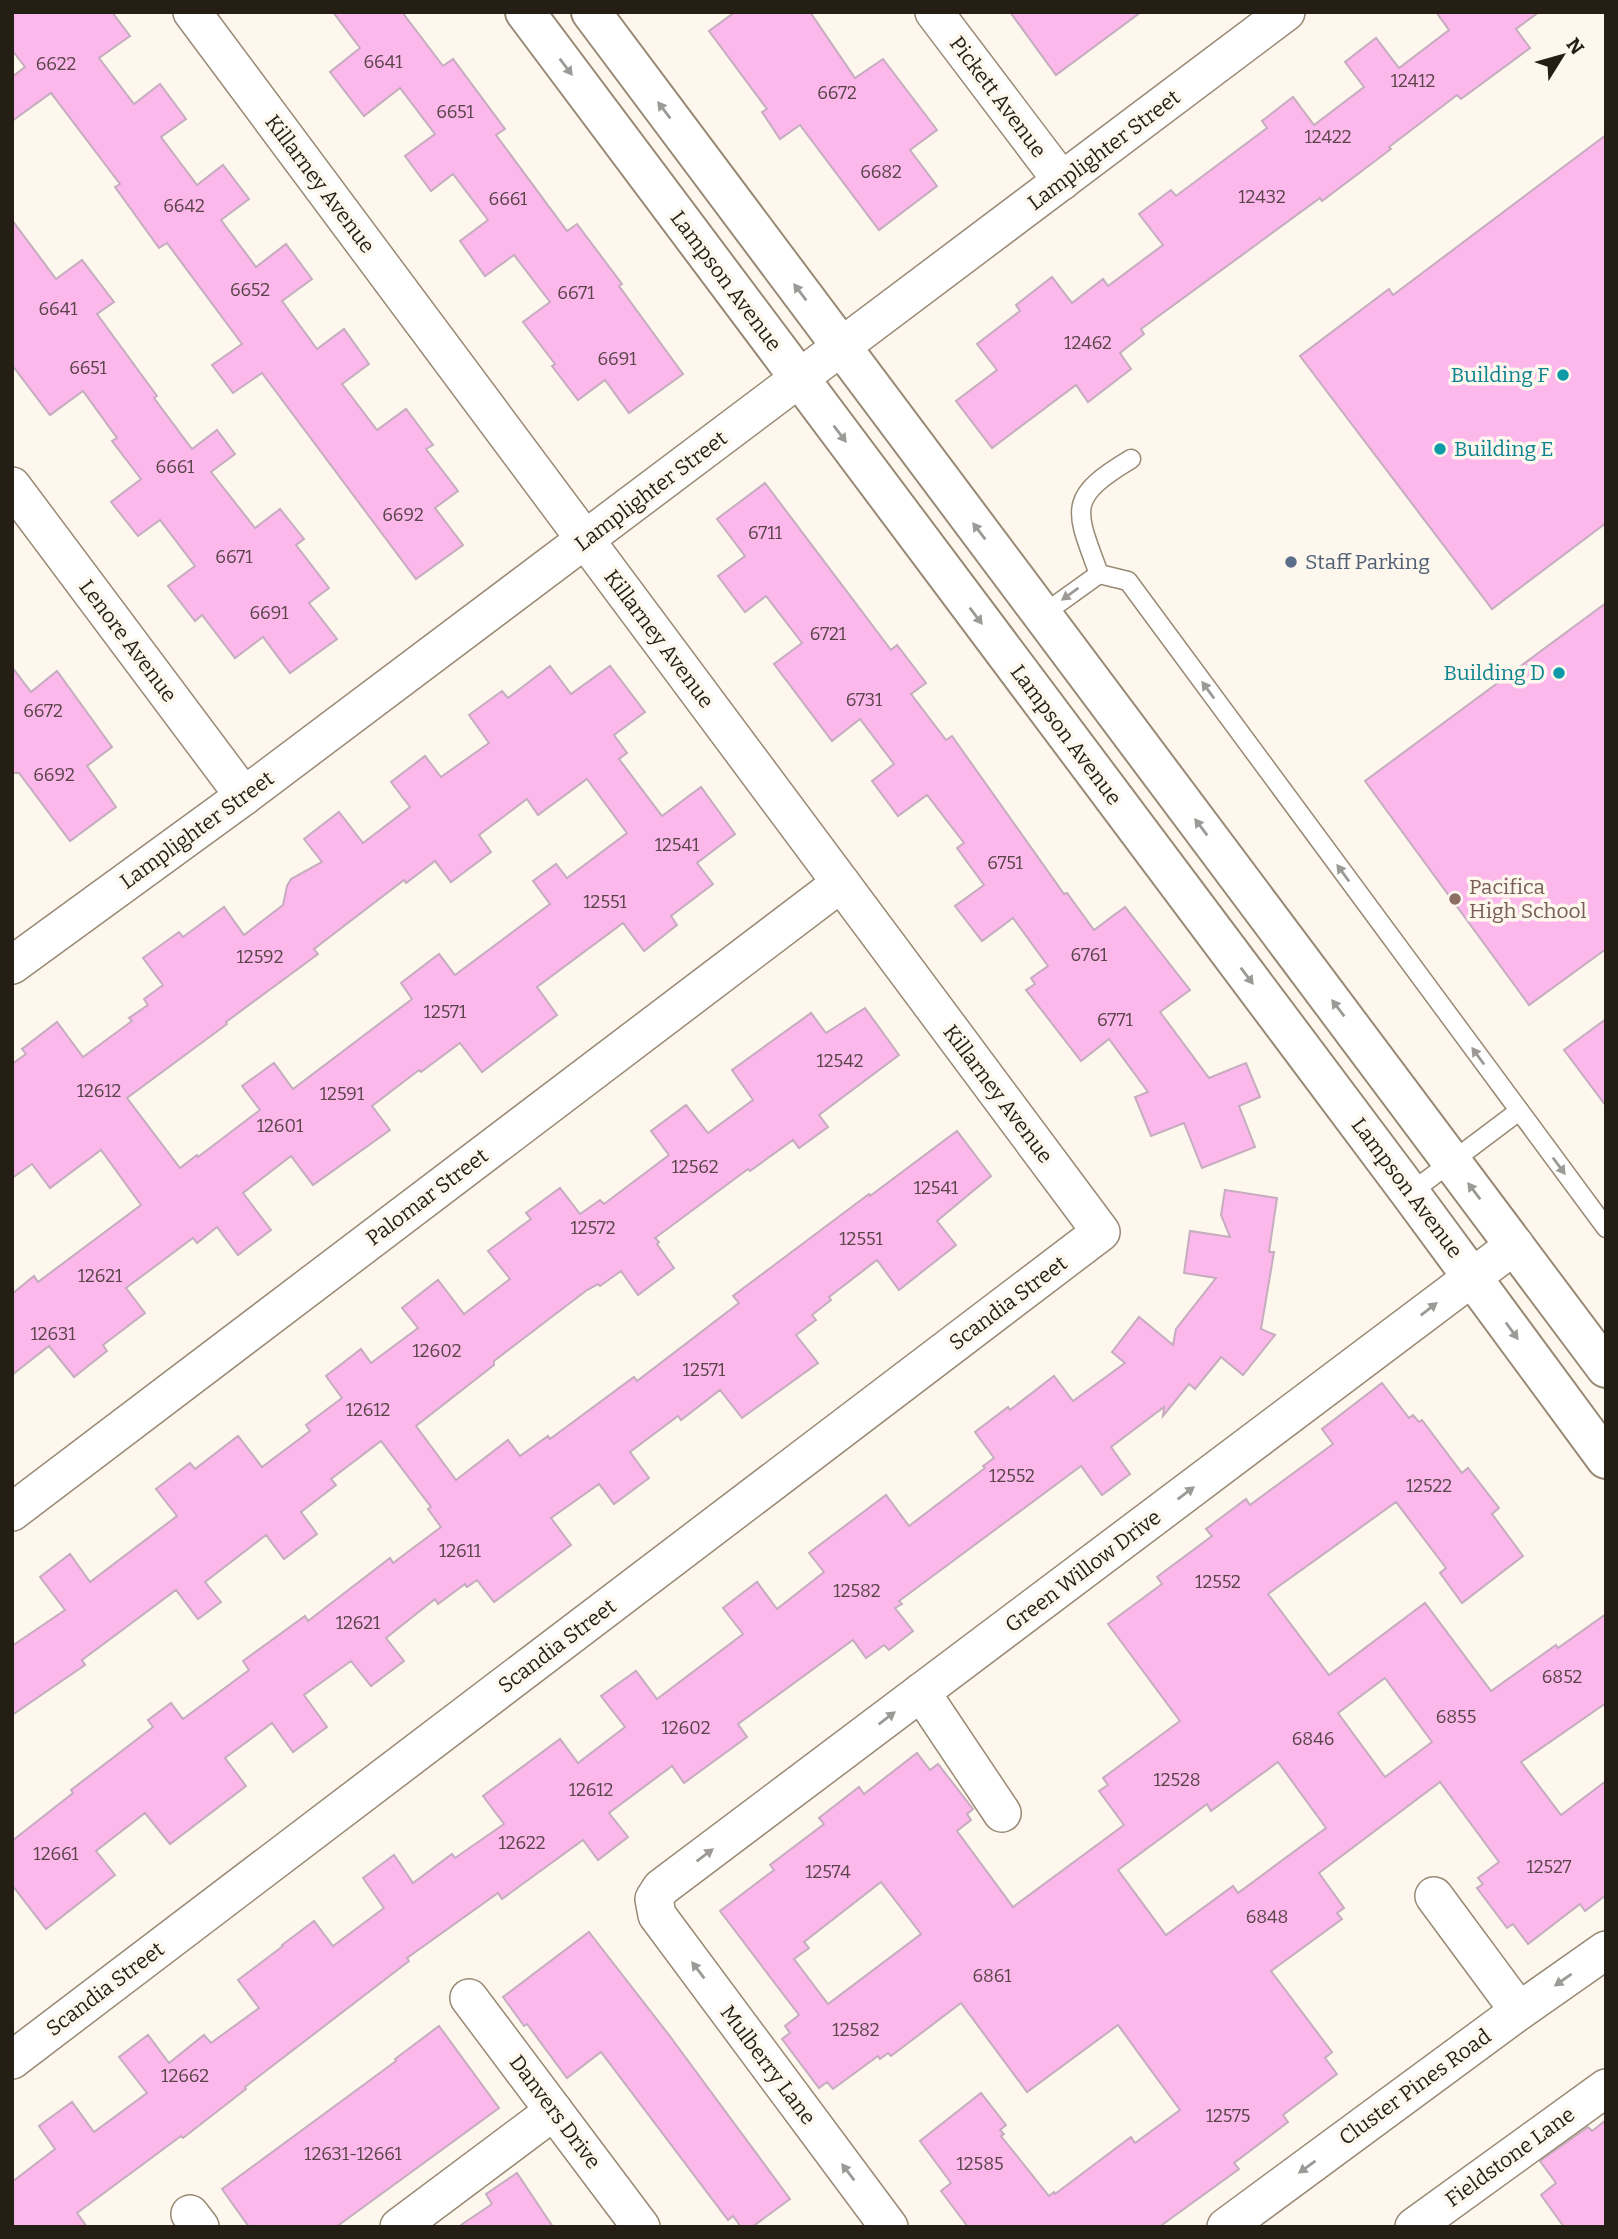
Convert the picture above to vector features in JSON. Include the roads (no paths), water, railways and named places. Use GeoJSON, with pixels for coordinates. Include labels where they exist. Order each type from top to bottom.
{"type":"FeatureCollection","features":[{"type":"Feature","properties":{"kind":"main road","name":"Lampson Avenue"},"geometry":{"type":"LineString","coordinates":[[525,12],[1410,1193],[1606,1459]]}},
{"type":"Feature","properties":{"kind":"main road"},"geometry":{"type":"LineString","coordinates":[[591,12],[1606,1368]]}},
{"type":"Feature","properties":{"kind":"street","name":"Killarney Avenue"},"geometry":{"type":"LineString","coordinates":[[192,12],[1101,1232]]}},
{"type":"Feature","properties":{"kind":"street","name":"Pickett Avenue"},"geometry":{"type":"LineString","coordinates":[[934,12],[1062,181]]}},
{"type":"Feature","properties":{"kind":"street","name":"Lamplighter Street"},"geometry":{"type":"LineString","coordinates":[[12,965],[586,541],[1286,12]]}},
{"type":"Feature","properties":{"kind":"street","name":"Lenore Avenue"},"geometry":{"type":"LineString","coordinates":[[12,486],[244,796]]}},
{"type":"Feature","properties":{"kind":"street","name":"Palomar Street"},"geometry":{"type":"LineString","coordinates":[[12,1511],[841,883]]}},
{"type":"Feature","properties":{"kind":"street","name":"Scandia Street"},"geometry":{"type":"LineString","coordinates":[[12,2060],[1101,1232]]}},
{"type":"Feature","properties":{"kind":"street","name":"Green Willow Drive"},"geometry":{"type":"LineString","coordinates":[[654,1899],[661,1888],[1515,1245]]}},
{"type":"Feature","properties":{"kind":"street"},"geometry":{"type":"LineString","coordinates":[[921,1692],[1002,1813]]}},
{"type":"Feature","properties":{"kind":"street"},"geometry":{"type":"LineString","coordinates":[[1434,1896],[1520,2011]]}},
{"type":"Feature","properties":{"kind":"street","name":"Mulberry Lane"},"geometry":{"type":"LineString","coordinates":[[654,1899],[657,1915],[889,2227]]}},
{"type":"Feature","properties":{"kind":"street","name":"Cluster Pines Road"},"geometry":{"type":"LineString","coordinates":[[1226,2227],[1606,1950]]}},
{"type":"Feature","properties":{"kind":"street","name":"Danvers Drive"},"geometry":{"type":"LineString","coordinates":[[470,1998],[641,2227]]}},
{"type":"Feature","properties":{"kind":"street","name":"Fieldstone Lane"},"geometry":{"type":"LineString","coordinates":[[1414,2227],[1606,2088]]}},
{"type":"Feature","properties":{"kind":"street"},"geometry":{"type":"LineString","coordinates":[[399,2227],[554,2111]]}},
{"type":"Feature","properties":{"kind":"lane"},"geometry":{"type":"LineString","coordinates":[[1099,574],[1080,516],[1084,497],[1098,481],[1131,459]]}},
{"type":"Feature","properties":{"kind":"lane"},"geometry":{"type":"LineString","coordinates":[[1042,615],[1099,574]]}},
{"type":"Feature","properties":{"kind":"lane"},"geometry":{"type":"LineString","coordinates":[[1099,574],[1128,582],[1606,1228]]}},
{"type":"Feature","properties":{"kind":"lane"},"geometry":{"type":"LineString","coordinates":[[1410,1193],[1519,1111]]}},
{"type":"Feature","properties":{"kind":"place","name":"Building F"},"geometry":{"type":"Point","coordinates":[1563,375]}},
{"type":"Feature","properties":{"kind":"place","name":"Building E"},"geometry":{"type":"Point","coordinates":[1440,449]}},
{"type":"Feature","properties":{"kind":"place","name":"Staff Parking"},"geometry":{"type":"Point","coordinates":[1291,562]}},
{"type":"Feature","properties":{"kind":"place","name":"Building D"},"geometry":{"type":"Point","coordinates":[1559,673]}},
{"type":"Feature","properties":{"kind":"place","name":"Pacifica High School"},"geometry":{"type":"Point","coordinates":[1455,899]}}]}
